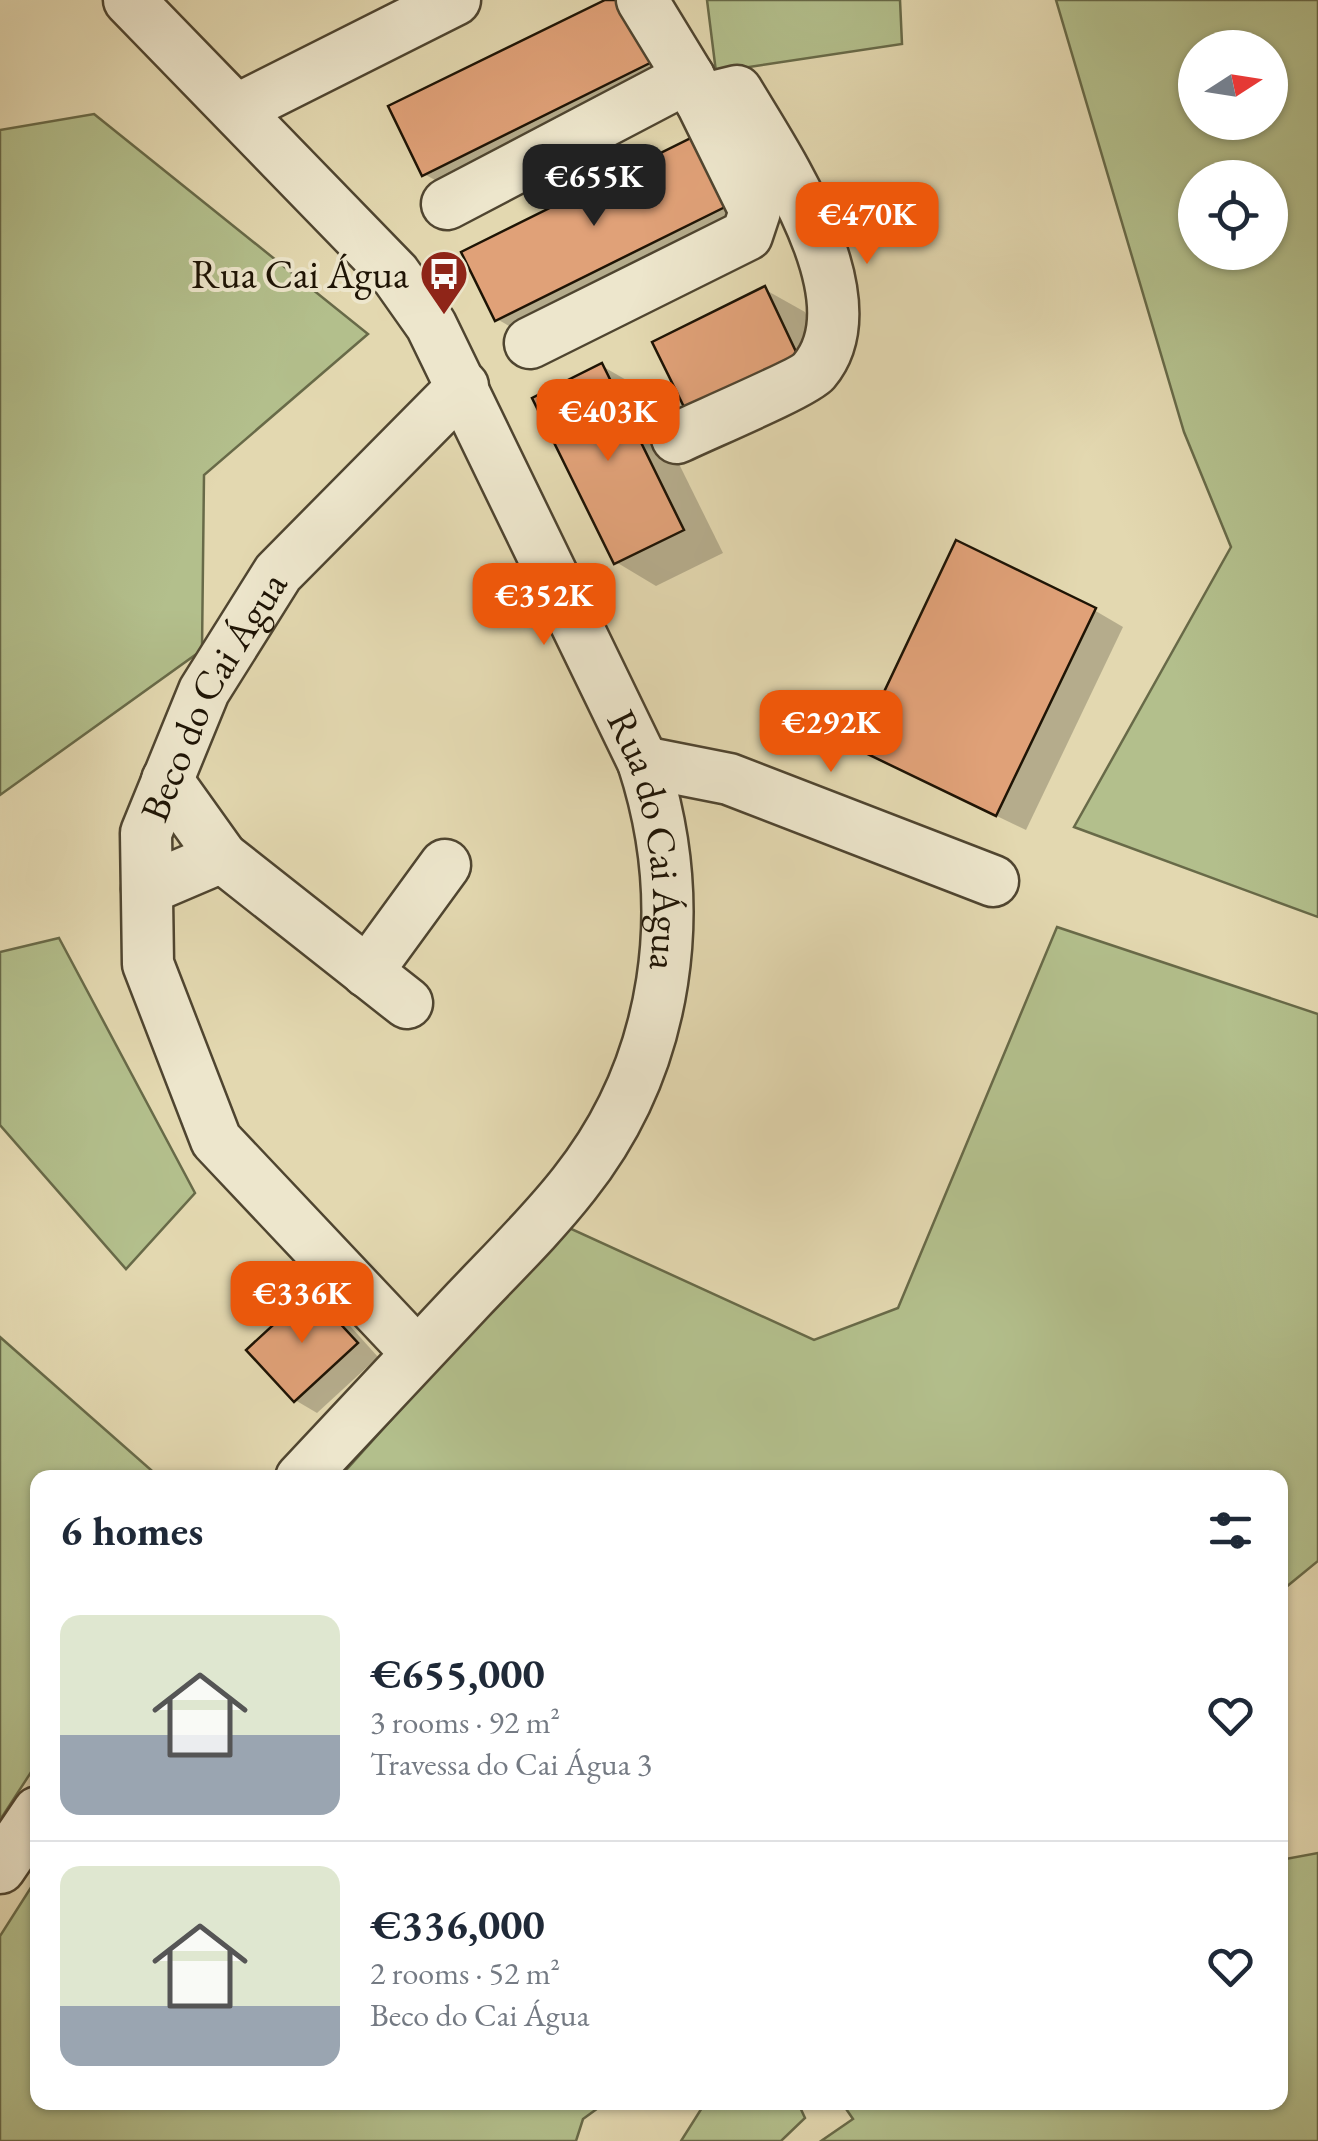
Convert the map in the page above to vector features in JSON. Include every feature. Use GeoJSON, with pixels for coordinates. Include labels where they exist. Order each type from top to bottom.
{"type":"FeatureCollection","features":[{"type":"Feature","properties":{"kind":"street","name":"Rua do Cai Água"},"geometry":{"type":"LineString","coordinates":[[129,0],[395,274],[431,326],[643,762],[661,817],[670,896],[666,976],[646,1053],[613,1125],[577,1181],[308,1470]]}},
{"type":"Feature","properties":{"kind":"street"},"geometry":{"type":"LineString","coordinates":[[238,109],[455,0]]}},
{"type":"Feature","properties":{"kind":"street"},"geometry":{"type":"LineString","coordinates":[[530,344],[747,235],[755,210],[695,88],[642,0]]}},
{"type":"Feature","properties":{"kind":"street"},"geometry":{"type":"LineString","coordinates":[[447,204],[695,88],[737,92],[794,188],[827,267],[834,330],[814,372],[677,438]]}},
{"type":"Feature","properties":{"kind":"street","name":"Beco do Cai Água"},"geometry":{"type":"LineString","coordinates":[[417,1354],[216,1140],[148,964],[146,832],[204,692],[278,573],[463,386]]}},
{"type":"Feature","properties":{"kind":"street"},"geometry":{"type":"LineString","coordinates":[[643,762],[729,778],[992,880]]}},
{"type":"Feature","properties":{"kind":"street"},"geometry":{"type":"LineString","coordinates":[[168,780],[222,858],[407,1003]]}},
{"type":"Feature","properties":{"kind":"street"},"geometry":{"type":"LineString","coordinates":[[147,890],[222,858]]}},
{"type":"Feature","properties":{"kind":"street"},"geometry":{"type":"LineString","coordinates":[[367,972],[445,866]]}},
{"type":"Feature","properties":{"kind":"street"},"geometry":{"type":"LineString","coordinates":[[0,1868],[30,1824]]}},
{"type":"Feature","properties":{"kind":"green space"},"geometry":{"type":"Polygon","coordinates":[[[707,0],[900,0],[902,44],[716,72],[707,0]]]}},
{"type":"Feature","properties":{"kind":"green space"},"geometry":{"type":"Polygon","coordinates":[[[1056,0],[1318,0],[1318,917],[1074,827],[1231,547],[1184,432],[1056,0]]]}},
{"type":"Feature","properties":{"kind":"green space"},"geometry":{"type":"Polygon","coordinates":[[[94,114],[368,334],[204,475],[202,650],[0,795],[0,130],[94,114]]]}},
{"type":"Feature","properties":{"kind":"green space"},"geometry":{"type":"Polygon","coordinates":[[[1057,927],[1318,1014],[1318,1561],[1288,1585],[1288,1470],[346,1470],[565,1226],[814,1340],[898,1308],[1057,927]]]}},
{"type":"Feature","properties":{"kind":"green space"},"geometry":{"type":"Polygon","coordinates":[[[59,938],[195,1193],[126,1269],[0,1125],[0,952],[59,938]]]}},
{"type":"Feature","properties":{"kind":"green space"},"geometry":{"type":"Polygon","coordinates":[[[0,1337],[151,1470],[30,1470],[30,1774],[0,1820],[0,1337]]]}},
{"type":"Feature","properties":{"kind":"green space"},"geometry":{"type":"Polygon","coordinates":[[[1318,1853],[1318,2141],[821,2141],[853,2119],[847,2110],[1288,2110],[1288,1859],[1318,1853]]]}},
{"type":"Feature","properties":{"kind":"green space"},"geometry":{"type":"Polygon","coordinates":[[[30,1889],[30,2110],[595,2110],[583,2119],[576,2141],[0,2141],[0,1936],[30,1889]]]}},
{"type":"Feature","properties":{"kind":"green space"},"geometry":{"type":"Polygon","coordinates":[[[701,2110],[801,2110],[805,2118],[781,2141],[681,2141],[701,2110]]]}},
{"type":"Feature","properties":{"kind":"building"},"geometry":{"type":"Polygon","coordinates":[[[605,0],[624,0],[654,61],[422,176],[388,106],[605,0]]]}},
{"type":"Feature","properties":{"kind":"building"},"geometry":{"type":"Polygon","coordinates":[[[693,137],[727,206],[495,321],[461,252],[693,137]]]}},
{"type":"Feature","properties":{"kind":"building"},"geometry":{"type":"Polygon","coordinates":[[[765,286],[798,356],[686,411],[652,342],[765,286]]]}},
{"type":"Feature","properties":{"kind":"building"},"geometry":{"type":"Polygon","coordinates":[[[602,363],[684,530],[614,564],[532,398],[602,363]]]}},
{"type":"Feature","properties":{"kind":"building"},"geometry":{"type":"Polygon","coordinates":[[[956,540],[1096,608],[996,816],[857,749],[956,540]]]}},
{"type":"Feature","properties":{"kind":"building"},"geometry":{"type":"Polygon","coordinates":[[[310,1291],[358,1343],[294,1402],[246,1350],[310,1291]]]}},
{"type":"Feature","properties":{"kind":"place","name":"Rua Cai Água"},"geometry":{"type":"Point","coordinates":[444,316]}}]}
